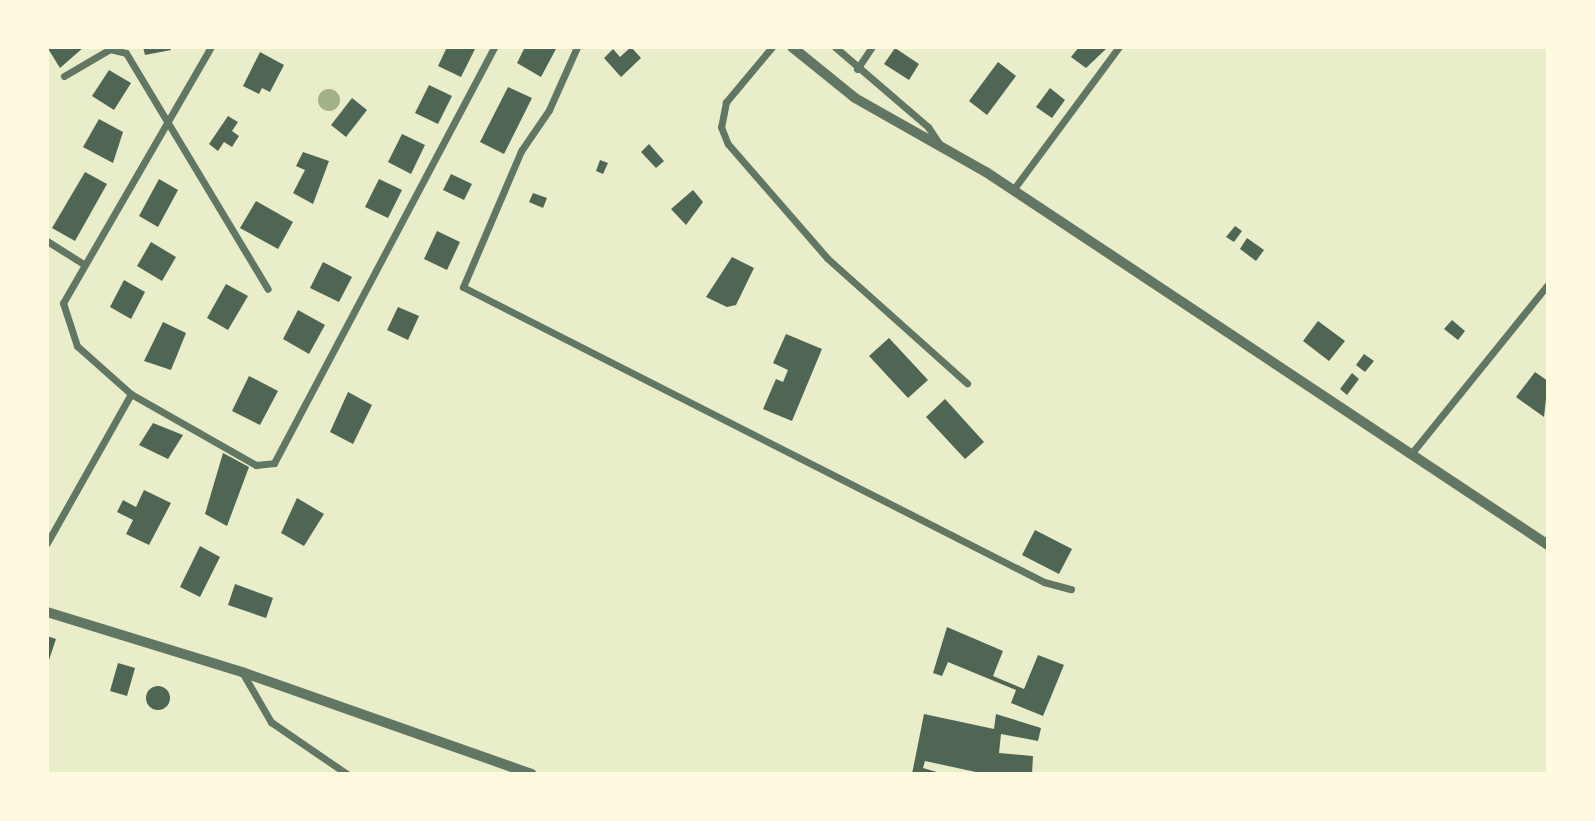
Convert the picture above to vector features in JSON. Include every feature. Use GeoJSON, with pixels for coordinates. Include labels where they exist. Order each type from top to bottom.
{"type":"FeatureCollection","features":[{"type":"Feature","properties":{"kind":"street"},"geometry":{"type":"LineString","coordinates":[[211,47],[82,263],[63,303],[64,321],[90,362],[131,394],[256,465],[274,463],[494,47]]}},
{"type":"Feature","properties":{"kind":"street"},"geometry":{"type":"LineString","coordinates":[[577,47],[549,110],[521,151],[463,287],[1044,582],[1071,589]]}},
{"type":"Feature","properties":{"kind":"street"},"geometry":{"type":"LineString","coordinates":[[772,47],[726,102],[722,127],[728,144],[827,258],[968,383]]}},
{"type":"Feature","properties":{"kind":"street"},"geometry":{"type":"LineString","coordinates":[[792,47],[855,98],[940,145],[1013,190],[1548,545]]}},
{"type":"Feature","properties":{"kind":"street"},"geometry":{"type":"LineString","coordinates":[[835,47],[856,69],[928,127],[940,145]]}},
{"type":"Feature","properties":{"kind":"street"},"geometry":{"type":"LineString","coordinates":[[856,69],[872,47]]}},
{"type":"Feature","properties":{"kind":"street"},"geometry":{"type":"LineString","coordinates":[[1013,190],[1119,47]]}},
{"type":"Feature","properties":{"kind":"street"},"geometry":{"type":"LineString","coordinates":[[64,76],[119,48],[268,289]]}},
{"type":"Feature","properties":{"kind":"street"},"geometry":{"type":"LineString","coordinates":[[47,241],[82,263]]}},
{"type":"Feature","properties":{"kind":"street"},"geometry":{"type":"LineString","coordinates":[[1411,454],[1548,284]]}},
{"type":"Feature","properties":{"kind":"street"},"geometry":{"type":"LineString","coordinates":[[47,543],[131,394]]}},
{"type":"Feature","properties":{"kind":"street"},"geometry":{"type":"LineString","coordinates":[[47,612],[242,671],[533,774]]}},
{"type":"Feature","properties":{"kind":"street"},"geometry":{"type":"LineString","coordinates":[[242,671],[271,722],[346,774]]}},
{"type":"Feature","properties":{"kind":"shaded area"},"geometry":{"type":"Polygon","coordinates":[[[325,89],[333,89],[340,96],[340,104],[333,111],[325,111],[318,104],[318,96],[325,89]]]}},
{"type":"Feature","properties":{"kind":"building"},"geometry":{"type":"Polygon","coordinates":[[[47,47],[84,47],[60,68],[47,47]]]}},
{"type":"Feature","properties":{"kind":"building"},"geometry":{"type":"Polygon","coordinates":[[[143,47],[170,47],[171,50],[145,55],[143,47]]]}},
{"type":"Feature","properties":{"kind":"building"},"geometry":{"type":"Polygon","coordinates":[[[447,47],[475,49],[461,77],[438,66],[447,47]]]}},
{"type":"Feature","properties":{"kind":"building"},"geometry":{"type":"Polygon","coordinates":[[[525,47],[557,47],[541,77],[517,63],[525,47]]]}},
{"type":"Feature","properties":{"kind":"building"},"geometry":{"type":"Polygon","coordinates":[[[631,47],[641,58],[621,77],[604,58],[613,49],[620,57],[631,47]]]}},
{"type":"Feature","properties":{"kind":"building"},"geometry":{"type":"Polygon","coordinates":[[[1079,47],[1106,49],[1086,68],[1071,57],[1079,47]]]}},
{"type":"Feature","properties":{"kind":"building"},"geometry":{"type":"Polygon","coordinates":[[[895,48],[919,64],[909,80],[884,64],[895,48]]]}},
{"type":"Feature","properties":{"kind":"building"},"geometry":{"type":"Polygon","coordinates":[[[260,52],[284,65],[270,92],[262,88],[259,94],[243,86],[260,52]]]}},
{"type":"Feature","properties":{"kind":"building"},"geometry":{"type":"Polygon","coordinates":[[[998,62],[1016,76],[987,115],[969,101],[998,62]]]}},
{"type":"Feature","properties":{"kind":"building"},"geometry":{"type":"Polygon","coordinates":[[[109,70],[131,83],[114,110],[92,96],[109,70]]]}},
{"type":"Feature","properties":{"kind":"building"},"geometry":{"type":"Polygon","coordinates":[[[429,85],[452,96],[438,124],[415,113],[429,85]]]}},
{"type":"Feature","properties":{"kind":"building"},"geometry":{"type":"Polygon","coordinates":[[[508,87],[532,98],[504,154],[480,142],[508,87]]]}},
{"type":"Feature","properties":{"kind":"building"},"geometry":{"type":"Polygon","coordinates":[[[1050,88],[1065,100],[1052,118],[1036,107],[1050,88]]]}},
{"type":"Feature","properties":{"kind":"building"},"geometry":{"type":"Polygon","coordinates":[[[352,98],[367,110],[346,137],[331,125],[352,98]]]}},
{"type":"Feature","properties":{"kind":"building"},"geometry":{"type":"Polygon","coordinates":[[[228,116],[238,122],[232,131],[239,136],[232,147],[224,142],[218,151],[209,144],[228,116]]]}},
{"type":"Feature","properties":{"kind":"building"},"geometry":{"type":"Polygon","coordinates":[[[99,119],[123,132],[113,163],[83,147],[99,119]]]}},
{"type":"Feature","properties":{"kind":"building"},"geometry":{"type":"Polygon","coordinates":[[[402,134],[425,145],[411,174],[388,162],[402,134]]]}},
{"type":"Feature","properties":{"kind":"building"},"geometry":{"type":"Polygon","coordinates":[[[649,144],[664,161],[656,168],[641,152],[649,144]]]}},
{"type":"Feature","properties":{"kind":"building"},"geometry":{"type":"Polygon","coordinates":[[[303,152],[329,161],[313,204],[293,193],[305,170],[296,166],[303,152]]]}},
{"type":"Feature","properties":{"kind":"building"},"geometry":{"type":"Polygon","coordinates":[[[600,160],[608,163],[603,174],[596,171],[600,160]]]}},
{"type":"Feature","properties":{"kind":"building"},"geometry":{"type":"Polygon","coordinates":[[[85,172],[107,184],[75,241],[52,228],[85,172]]]}},
{"type":"Feature","properties":{"kind":"building"},"geometry":{"type":"Polygon","coordinates":[[[451,174],[472,184],[464,200],[443,190],[451,174]]]}},
{"type":"Feature","properties":{"kind":"building"},"geometry":{"type":"Polygon","coordinates":[[[159,179],[178,190],[158,227],[139,216],[159,179]]]}},
{"type":"Feature","properties":{"kind":"building"},"geometry":{"type":"Polygon","coordinates":[[[379,179],[402,190],[388,218],[365,207],[379,179]]]}},
{"type":"Feature","properties":{"kind":"building"},"geometry":{"type":"Polygon","coordinates":[[[693,190],[703,202],[686,225],[671,209],[693,190]]]}},
{"type":"Feature","properties":{"kind":"building"},"geometry":{"type":"Polygon","coordinates":[[[533,193],[547,198],[543,208],[529,202],[533,193]]]}},
{"type":"Feature","properties":{"kind":"building"},"geometry":{"type":"Polygon","coordinates":[[[256,201],[293,222],[278,249],[240,228],[256,201]]]}},
{"type":"Feature","properties":{"kind":"building"},"geometry":{"type":"Polygon","coordinates":[[[1235,226],[1242,231],[1234,242],[1226,237],[1235,226]]]}},
{"type":"Feature","properties":{"kind":"building"},"geometry":{"type":"Polygon","coordinates":[[[437,231],[460,242],[447,270],[424,259],[437,231]]]}},
{"type":"Feature","properties":{"kind":"building"},"geometry":{"type":"Polygon","coordinates":[[[1247,238],[1264,250],[1256,261],[1240,249],[1247,238]]]}},
{"type":"Feature","properties":{"kind":"building"},"geometry":{"type":"Polygon","coordinates":[[[151,242],[176,257],[162,281],[137,266],[151,242]]]}},
{"type":"Feature","properties":{"kind":"building"},"geometry":{"type":"Polygon","coordinates":[[[732,257],[754,268],[736,305],[727,307],[706,297],[732,257]]]}},
{"type":"Feature","properties":{"kind":"building"},"geometry":{"type":"Polygon","coordinates":[[[323,262],[352,277],[339,302],[310,288],[323,262]]]}},
{"type":"Feature","properties":{"kind":"building"},"geometry":{"type":"Polygon","coordinates":[[[124,280],[145,292],[131,319],[110,307],[124,280]]]}},
{"type":"Feature","properties":{"kind":"building"},"geometry":{"type":"Polygon","coordinates":[[[226,284],[248,296],[228,330],[207,318],[226,284]]]}},
{"type":"Feature","properties":{"kind":"building"},"geometry":{"type":"Polygon","coordinates":[[[398,307],[419,316],[408,340],[387,330],[398,307]]]}},
{"type":"Feature","properties":{"kind":"building"},"geometry":{"type":"Polygon","coordinates":[[[298,310],[325,325],[309,354],[283,339],[298,310]]]}},
{"type":"Feature","properties":{"kind":"building"},"geometry":{"type":"Polygon","coordinates":[[[1452,320],[1465,331],[1458,340],[1444,329],[1452,320]]]}},
{"type":"Feature","properties":{"kind":"building"},"geometry":{"type":"Polygon","coordinates":[[[1318,321],[1345,341],[1329,361],[1303,341],[1318,321]]]}},
{"type":"Feature","properties":{"kind":"building"},"geometry":{"type":"Polygon","coordinates":[[[163,322],[186,333],[171,370],[144,361],[163,322]]]}},
{"type":"Feature","properties":{"kind":"building"},"geometry":{"type":"Polygon","coordinates":[[[786,334],[822,349],[792,421],[763,409],[776,379],[783,382],[788,370],[773,363],[786,334]]]}},
{"type":"Feature","properties":{"kind":"building"},"geometry":{"type":"Polygon","coordinates":[[[889,338],[928,380],[908,398],[869,356],[889,338]]]}},
{"type":"Feature","properties":{"kind":"building"},"geometry":{"type":"Polygon","coordinates":[[[1364,354],[1374,361],[1365,372],[1356,365],[1364,354]]]}},
{"type":"Feature","properties":{"kind":"building"},"geometry":{"type":"Polygon","coordinates":[[[1535,372],[1548,381],[1544,417],[1516,397],[1535,372]]]}},
{"type":"Feature","properties":{"kind":"building"},"geometry":{"type":"Polygon","coordinates":[[[1352,373],[1359,379],[1347,395],[1340,389],[1352,373]]]}},
{"type":"Feature","properties":{"kind":"building"},"geometry":{"type":"Polygon","coordinates":[[[249,376],[278,391],[260,425],[232,411],[249,376]]]}},
{"type":"Feature","properties":{"kind":"building"},"geometry":{"type":"Polygon","coordinates":[[[348,392],[372,405],[353,444],[330,432],[348,392]]]}},
{"type":"Feature","properties":{"kind":"building"},"geometry":{"type":"Polygon","coordinates":[[[945,399],[984,442],[965,459],[926,417],[945,399]]]}},
{"type":"Feature","properties":{"kind":"building"},"geometry":{"type":"Polygon","coordinates":[[[153,423],[183,435],[168,459],[139,445],[153,423]]]}},
{"type":"Feature","properties":{"kind":"building"},"geometry":{"type":"Polygon","coordinates":[[[223,453],[249,467],[227,526],[205,514],[223,453]]]}},
{"type":"Feature","properties":{"kind":"building"},"geometry":{"type":"Polygon","coordinates":[[[144,490],[171,503],[149,545],[126,534],[133,520],[117,512],[123,500],[136,507],[144,490]]]}},
{"type":"Feature","properties":{"kind":"building"},"geometry":{"type":"Polygon","coordinates":[[[297,498],[324,514],[304,546],[281,533],[297,498]]]}},
{"type":"Feature","properties":{"kind":"building"},"geometry":{"type":"Polygon","coordinates":[[[1035,530],[1072,549],[1059,574],[1022,555],[1035,530]]]}},
{"type":"Feature","properties":{"kind":"building"},"geometry":{"type":"Polygon","coordinates":[[[200,546],[220,557],[200,597],[180,587],[200,546]]]}},
{"type":"Feature","properties":{"kind":"building"},"geometry":{"type":"Polygon","coordinates":[[[235,584],[273,598],[266,618],[228,605],[235,584]]]}},
{"type":"Feature","properties":{"kind":"building"},"geometry":{"type":"Polygon","coordinates":[[[947,627],[1003,651],[993,676],[1024,689],[1038,655],[1064,665],[1043,716],[1011,703],[1016,690],[948,662],[942,676],[933,673],[947,627]]]}},
{"type":"Feature","properties":{"kind":"building"},"geometry":{"type":"Polygon","coordinates":[[[47,636],[56,639],[48,663],[47,663],[47,636]]]}},
{"type":"Feature","properties":{"kind":"building"},"geometry":{"type":"Polygon","coordinates":[[[118,663],[135,668],[127,696],[110,691],[118,663]]]}},
{"type":"Feature","properties":{"kind":"building"},"geometry":{"type":"Polygon","coordinates":[[[158,686],[167,689],[170,698],[167,707],[158,710],[149,707],[146,698],[149,689],[158,686]]]}},
{"type":"Feature","properties":{"kind":"building"},"geometry":{"type":"Polygon","coordinates":[[[924,714],[994,729],[996,714],[1041,728],[1038,741],[1001,734],[999,753],[1033,756],[1032,774],[985,774],[925,761],[923,768],[944,774],[912,774],[924,714]]]}}]}
